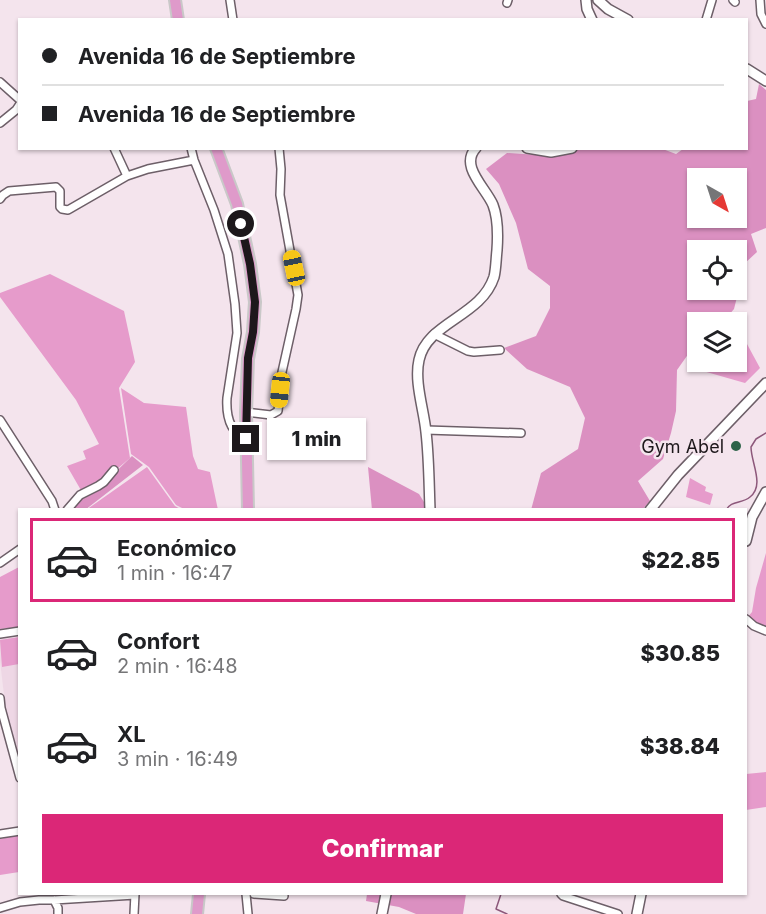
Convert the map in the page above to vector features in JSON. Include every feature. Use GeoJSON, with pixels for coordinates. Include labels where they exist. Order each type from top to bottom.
{"type":"FeatureCollection","features":[{"type":"Feature","properties":{"kind":"main road"},"geometry":{"type":"LineString","coordinates":[[175,0],[178,18]]}},
{"type":"Feature","properties":{"kind":"main road"},"geometry":{"type":"LineString","coordinates":[[586,0],[591,18]]}},
{"type":"Feature","properties":{"kind":"main road"},"geometry":{"type":"LineString","coordinates":[[599,1],[624,18]]}},
{"type":"Feature","properties":{"kind":"main road"},"geometry":{"type":"LineString","coordinates":[[748,70],[766,81]]}},
{"type":"Feature","properties":{"kind":"main road"},"geometry":{"type":"LineString","coordinates":[[217,150],[237,204],[250,264],[255,302],[248,358],[246,412],[249,508]]}},
{"type":"Feature","properties":{"kind":"main road"},"geometry":{"type":"LineString","coordinates":[[430,508],[426,430],[418,377],[419,358],[430,337],[478,303],[494,277],[498,241],[495,215],[493,205],[470,165],[475,150]]}},
{"type":"Feature","properties":{"kind":"main road"},"geometry":{"type":"LineString","coordinates":[[539,150],[551,152],[562,150]]}},
{"type":"Feature","properties":{"kind":"main road"},"geometry":{"type":"LineString","coordinates":[[652,508],[678,475],[766,383]]}},
{"type":"Feature","properties":{"kind":"main road"},"geometry":{"type":"LineString","coordinates":[[747,537],[752,518],[766,492]]}},
{"type":"Feature","properties":{"kind":"main road"},"geometry":{"type":"LineString","coordinates":[[197,914],[199,895]]}},
{"type":"Feature","properties":{"kind":"main road"},"geometry":{"type":"LineString","coordinates":[[382,914],[386,895]]}},
{"type":"Feature","properties":{"kind":"main road"},"geometry":{"type":"LineString","coordinates":[[637,914],[640,895]]}},
{"type":"Feature","properties":{"kind":"street"},"geometry":{"type":"LineString","coordinates":[[230,0],[233,18]]}},
{"type":"Feature","properties":{"kind":"street"},"geometry":{"type":"LineString","coordinates":[[707,18],[712,0]]}},
{"type":"Feature","properties":{"kind":"street"},"geometry":{"type":"LineString","coordinates":[[759,0],[761,14],[766,24]]}},
{"type":"Feature","properties":{"kind":"street"},"geometry":{"type":"LineString","coordinates":[[0,82],[18,100]]}},
{"type":"Feature","properties":{"kind":"street"},"geometry":{"type":"LineString","coordinates":[[0,123],[18,106]]}},
{"type":"Feature","properties":{"kind":"street"},"geometry":{"type":"LineString","coordinates":[[115,150],[127,176]]}},
{"type":"Feature","properties":{"kind":"street"},"geometry":{"type":"LineString","coordinates":[[192,150],[228,254],[237,333],[226,406],[229,422],[237,436],[246,439]]}},
{"type":"Feature","properties":{"kind":"street"},"geometry":{"type":"LineString","coordinates":[[246,412],[271,414],[278,411],[282,372],[296,309],[297,290],[280,195],[279,150]]}},
{"type":"Feature","properties":{"kind":"street"},"geometry":{"type":"LineString","coordinates":[[0,199],[9,191],[54,187],[59,190],[60,207],[68,210],[127,176],[194,160]]}},
{"type":"Feature","properties":{"kind":"street"},"geometry":{"type":"LineString","coordinates":[[434,334],[468,351],[500,350]]}},
{"type":"Feature","properties":{"kind":"street"},"geometry":{"type":"LineString","coordinates":[[0,420],[55,508]]}},
{"type":"Feature","properties":{"kind":"street"},"geometry":{"type":"LineString","coordinates":[[426,430],[521,433]]}},
{"type":"Feature","properties":{"kind":"street"},"geometry":{"type":"LineString","coordinates":[[69,508],[80,495],[98,486],[114,470]]}},
{"type":"Feature","properties":{"kind":"street"},"geometry":{"type":"LineString","coordinates":[[0,563],[18,550]]}},
{"type":"Feature","properties":{"kind":"street"},"geometry":{"type":"LineString","coordinates":[[747,620],[766,631]]}},
{"type":"Feature","properties":{"kind":"street"},"geometry":{"type":"LineString","coordinates":[[0,634],[18,631]]}},
{"type":"Feature","properties":{"kind":"street"},"geometry":{"type":"LineString","coordinates":[[0,698],[18,771]]}},
{"type":"Feature","properties":{"kind":"street"},"geometry":{"type":"LineString","coordinates":[[0,834],[18,831]]}},
{"type":"Feature","properties":{"kind":"street"},"geometry":{"type":"LineString","coordinates":[[0,908],[39,897],[54,900],[122,895]]}},
{"type":"Feature","properties":{"kind":"street"},"geometry":{"type":"LineString","coordinates":[[134,914],[135,895]]}},
{"type":"Feature","properties":{"kind":"street"},"geometry":{"type":"LineString","coordinates":[[246,895],[248,914]]}},
{"type":"Feature","properties":{"kind":"street"},"geometry":{"type":"LineString","coordinates":[[269,895],[284,896]]}},
{"type":"Feature","properties":{"kind":"street"},"geometry":{"type":"LineString","coordinates":[[562,895],[618,914]]}},
{"type":"Feature","properties":{"kind":"street"},"geometry":{"type":"LineString","coordinates":[[54,900],[58,914]]}},
{"type":"Feature","properties":{"kind":"shaded area"},"geometry":{"type":"Polygon","coordinates":[[[759,84],[766,90],[766,228],[751,234],[757,252],[747,261],[747,240],[687,240],[687,300],[736,300],[731,312],[687,312],[687,356],[677,370],[676,411],[671,433],[663,459],[638,481],[650,501],[644,508],[532,508],[541,473],[578,449],[585,418],[570,387],[527,369],[504,348],[536,336],[550,308],[550,286],[528,269],[516,223],[499,184],[486,169],[507,153],[555,156],[576,150],[665,150],[676,154],[682,150],[748,150],[748,101],[756,99],[759,84]]]}},
{"type":"Feature","properties":{"kind":"shaded area"},"geometry":{"type":"Polygon","coordinates":[[[50,274],[124,311],[135,362],[119,388],[130,458],[103,481],[82,492],[67,466],[86,459],[83,451],[99,444],[76,400],[0,297],[0,293],[50,274]]]}},
{"type":"Feature","properties":{"kind":"shaded area"},"geometry":{"type":"Polygon","coordinates":[[[747,344],[760,368],[745,383],[706,372],[747,372],[747,344]]]}},
{"type":"Feature","properties":{"kind":"shaded area"},"geometry":{"type":"Polygon","coordinates":[[[121,388],[144,403],[186,407],[193,456],[198,469],[210,472],[218,508],[182,508],[176,505],[149,467],[131,454],[121,388]]]}},
{"type":"Feature","properties":{"kind":"shaded area"},"geometry":{"type":"Polygon","coordinates":[[[132,456],[143,465],[88,508],[71,508],[79,497],[99,488],[132,456]]]}},
{"type":"Feature","properties":{"kind":"shaded area"},"geometry":{"type":"Polygon","coordinates":[[[147,467],[178,508],[89,508],[147,467]]]}},
{"type":"Feature","properties":{"kind":"shaded area"},"geometry":{"type":"Polygon","coordinates":[[[368,467],[419,494],[428,508],[372,508],[368,467]]]}},
{"type":"Feature","properties":{"kind":"shaded area"},"geometry":{"type":"Polygon","coordinates":[[[690,478],[706,487],[705,491],[713,494],[710,505],[686,497],[690,478]]]}},
{"type":"Feature","properties":{"kind":"shaded area"},"geometry":{"type":"Polygon","coordinates":[[[766,553],[766,629],[747,618],[752,612],[766,553]]]}},
{"type":"Feature","properties":{"kind":"shaded area"},"geometry":{"type":"Polygon","coordinates":[[[18,568],[18,627],[0,629],[0,577],[18,568]]]}},
{"type":"Feature","properties":{"kind":"shaded area"},"geometry":{"type":"Polygon","coordinates":[[[18,637],[18,761],[6,712],[0,661],[0,639],[18,637]]]}},
{"type":"Feature","properties":{"kind":"shaded area"},"geometry":{"type":"Polygon","coordinates":[[[18,637],[18,664],[2,667],[0,640],[18,637]]]}},
{"type":"Feature","properties":{"kind":"shaded area"},"geometry":{"type":"Polygon","coordinates":[[[766,772],[766,807],[747,810],[747,774],[766,772]]]}},
{"type":"Feature","properties":{"kind":"shaded area"},"geometry":{"type":"Polygon","coordinates":[[[18,835],[18,872],[0,875],[0,839],[18,835]]]}},
{"type":"Feature","properties":{"kind":"shaded area"},"geometry":{"type":"Polygon","coordinates":[[[367,895],[466,895],[463,914],[416,914],[399,907],[366,901],[367,895]]]}},
{"type":"Feature","properties":{"kind":"waterway"},"geometry":{"type":"LineString","coordinates":[[727,508],[747,499],[754,492],[757,480],[751,447],[756,439],[766,433]]}},
{"type":"Feature","properties":{"kind":"waterway"},"geometry":{"type":"LineString","coordinates":[[501,895],[496,909],[507,914]]}},
{"type":"Feature","properties":{"kind":"place","name":"Gym Abel"},"geometry":{"type":"Point","coordinates":[736,446]}},
{"type":"Feature","properties":{"kind":"route"},"geometry":{"type":"LineString","coordinates":[[241,224],[255,302],[248,358],[246,439]]}}]}
